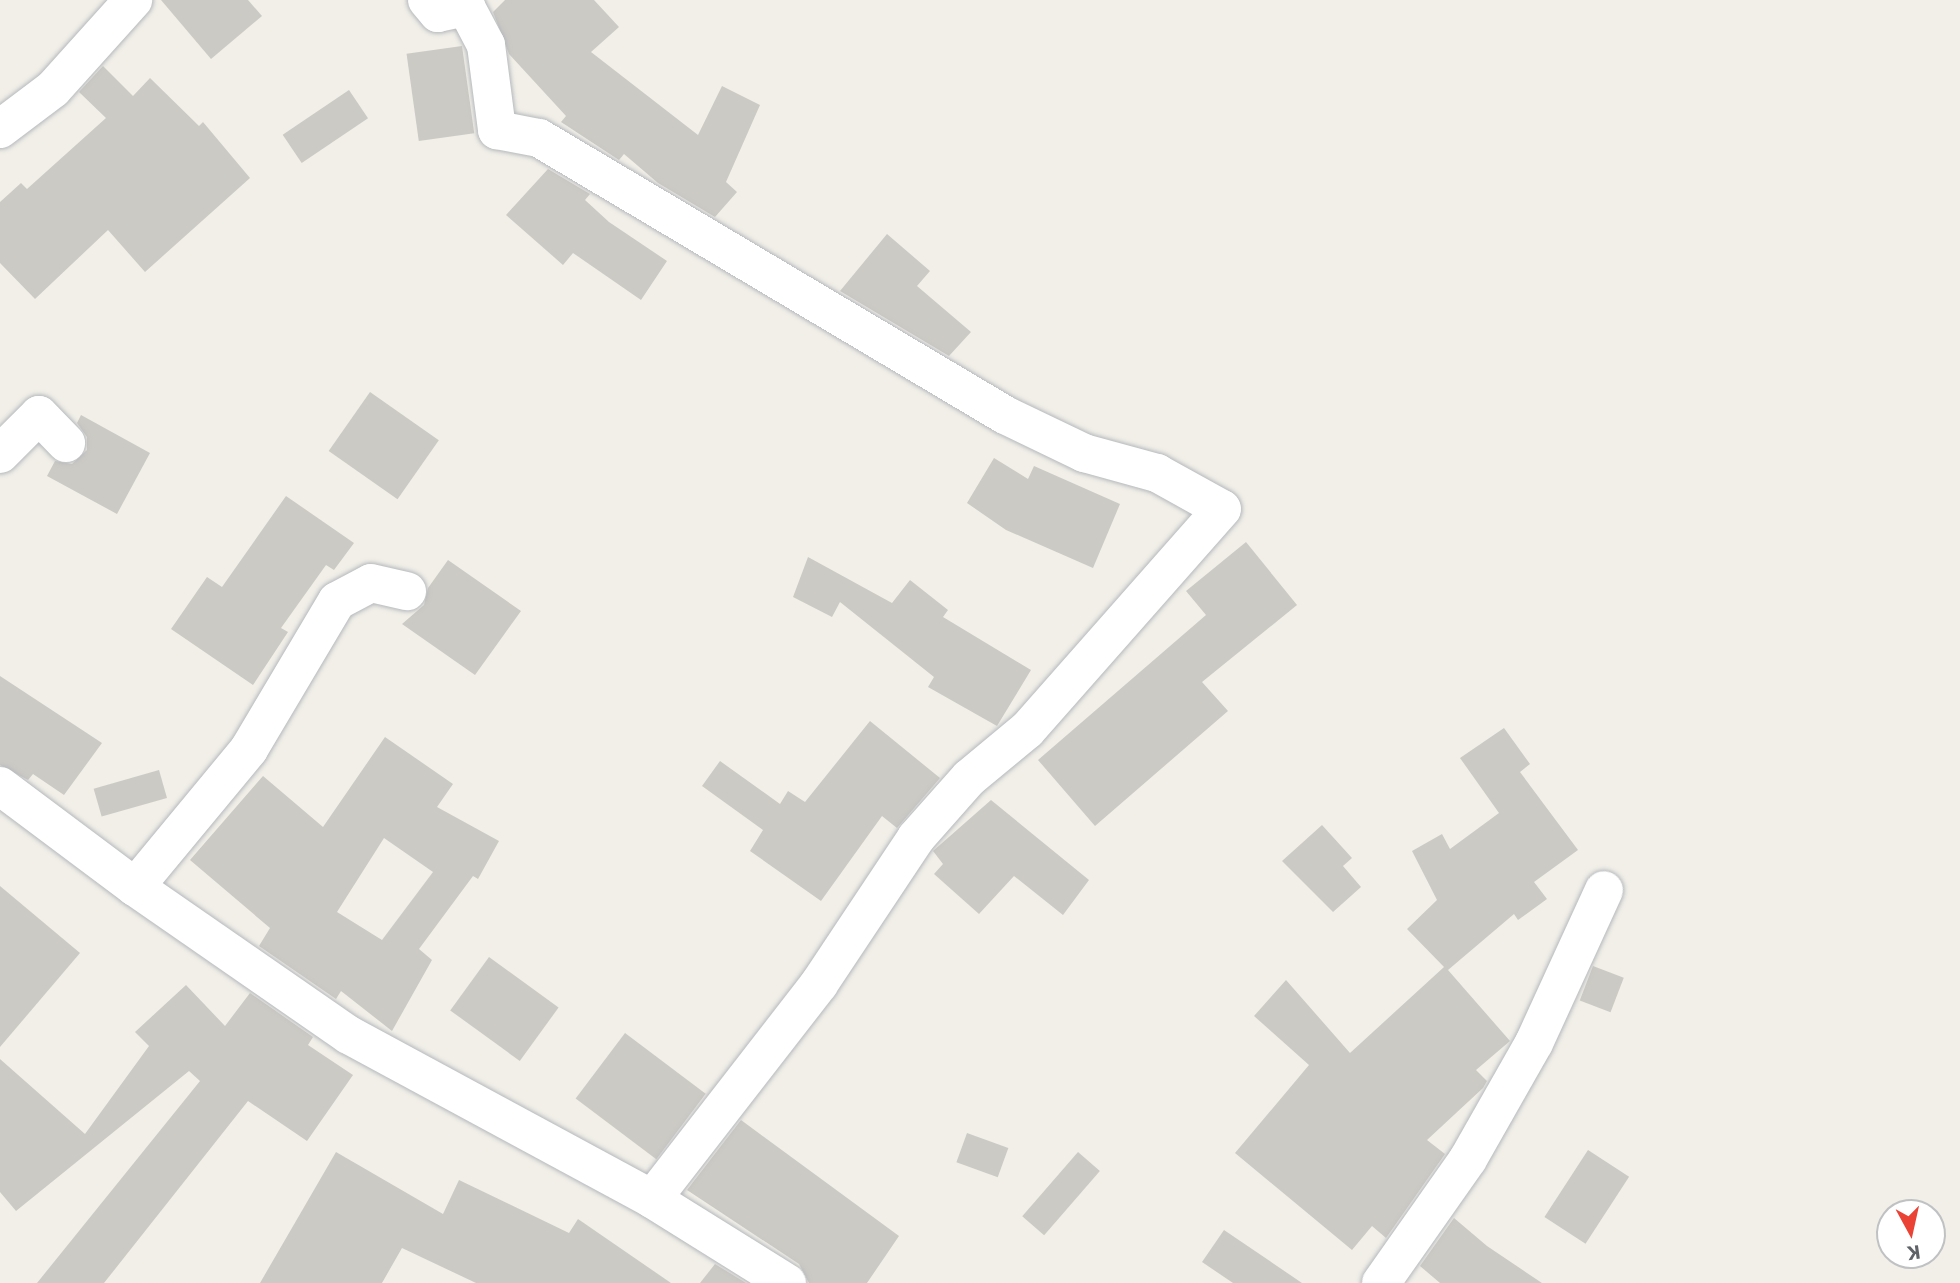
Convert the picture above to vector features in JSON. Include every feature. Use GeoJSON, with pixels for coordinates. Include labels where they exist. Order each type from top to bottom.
{"type":"FeatureCollection","features":[{"type":"Feature","properties":{"kind":"street"},"geometry":{"type":"LineString","coordinates":[[0,129],[54,89],[133,0]]}},
{"type":"Feature","properties":{"kind":"street"},"geometry":{"type":"LineString","coordinates":[[427,0],[438,13],[466,7],[486,46],[497,130],[539,138],[1005,415],[1084,453],[1157,473],[1222,509],[1027,730],[969,778],[916,838],[819,984],[652,1199]]}},
{"type":"Feature","properties":{"kind":"street"},"geometry":{"type":"LineString","coordinates":[[0,454],[39,415],[66,443]]}},
{"type":"Feature","properties":{"kind":"street"},"geometry":{"type":"LineString","coordinates":[[135,887],[249,750],[337,601],[371,583],[407,591]]}},
{"type":"Feature","properties":{"kind":"street"},"geometry":{"type":"LineString","coordinates":[[0,786],[135,887],[349,1035],[652,1199],[788,1283]]}},
{"type":"Feature","properties":{"kind":"street"},"geometry":{"type":"LineString","coordinates":[[1381,1283],[1468,1159],[1527,1055],[1604,890]]}},
{"type":"Feature","properties":{"kind":"building"},"geometry":{"type":"Polygon","coordinates":[[[161,0],[248,0],[262,16],[211,59],[161,0]]]}},
{"type":"Feature","properties":{"kind":"building"},"geometry":{"type":"Polygon","coordinates":[[[505,0],[594,0],[619,27],[591,52],[698,135],[722,86],[760,105],[726,182],[737,192],[715,217],[658,183],[624,154],[619,160],[561,122],[566,116],[509,54],[493,12],[505,0]]]}},
{"type":"Feature","properties":{"kind":"building"},"geometry":{"type":"Polygon","coordinates":[[[462,46],[474,133],[419,141],[407,54],[462,46]]]}},
{"type":"Feature","properties":{"kind":"building"},"geometry":{"type":"Polygon","coordinates":[[[103,66],[133,96],[150,78],[199,126],[203,122],[250,178],[145,272],[108,230],[35,299],[0,263],[0,202],[21,183],[27,189],[106,118],[79,92],[103,66]]]}},
{"type":"Feature","properties":{"kind":"building"},"geometry":{"type":"Polygon","coordinates":[[[349,90],[368,118],[302,163],[283,135],[349,90]]]}},
{"type":"Feature","properties":{"kind":"building"},"geometry":{"type":"Polygon","coordinates":[[[548,169],[590,194],[585,200],[609,222],[667,261],[641,300],[573,253],[563,265],[506,215],[548,169]]]}},
{"type":"Feature","properties":{"kind":"building"},"geometry":{"type":"Polygon","coordinates":[[[887,234],[930,271],[917,286],[971,332],[949,356],[840,291],[887,234]]]}},
{"type":"Feature","properties":{"kind":"building"},"geometry":{"type":"Polygon","coordinates":[[[370,392],[439,440],[398,499],[329,451],[370,392]]]}},
{"type":"Feature","properties":{"kind":"building"},"geometry":{"type":"Polygon","coordinates":[[[81,415],[150,453],[117,514],[47,476],[55,461],[72,464],[87,450],[87,437],[77,423],[81,415]]]}},
{"type":"Feature","properties":{"kind":"building"},"geometry":{"type":"Polygon","coordinates":[[[994,458],[1028,479],[1034,466],[1120,504],[1093,568],[1006,530],[967,503],[994,458]]]}},
{"type":"Feature","properties":{"kind":"building"},"geometry":{"type":"Polygon","coordinates":[[[286,496],[354,543],[334,570],[326,565],[281,628],[288,632],[253,685],[171,629],[207,577],[222,587],[286,496]]]}},
{"type":"Feature","properties":{"kind":"building"},"geometry":{"type":"Polygon","coordinates":[[[1246,542],[1297,605],[1202,682],[1228,711],[1095,826],[1038,760],[1206,615],[1186,591],[1246,542]]]}},
{"type":"Feature","properties":{"kind":"building"},"geometry":{"type":"Polygon","coordinates":[[[808,557],[892,603],[910,580],[948,610],[943,617],[1031,670],[997,726],[928,687],[934,677],[840,602],[832,617],[793,597],[808,557]]]}},
{"type":"Feature","properties":{"kind":"building"},"geometry":{"type":"Polygon","coordinates":[[[448,560],[521,611],[475,675],[402,624],[424,605],[428,588],[448,560]]]}},
{"type":"Feature","properties":{"kind":"building"},"geometry":{"type":"Polygon","coordinates":[[[0,676],[102,743],[64,795],[33,774],[28,780],[0,765],[0,676]]]}},
{"type":"Feature","properties":{"kind":"building"},"geometry":{"type":"Polygon","coordinates":[[[870,721],[940,778],[897,828],[882,816],[821,901],[750,851],[763,830],[702,786],[720,761],[780,804],[788,791],[805,802],[870,721]]]}},
{"type":"Feature","properties":{"kind":"building"},"geometry":{"type":"Polygon","coordinates":[[[1504,728],[1530,764],[1520,772],[1578,850],[1534,882],[1547,899],[1518,920],[1514,914],[1448,970],[1510,1041],[1476,1070],[1487,1081],[1483,1088],[1427,1140],[1445,1154],[1386,1238],[1372,1226],[1352,1250],[1235,1153],[1309,1065],[1254,1016],[1286,980],[1350,1053],[1444,967],[1407,929],[1437,900],[1412,851],[1442,834],[1450,849],[1499,813],[1460,758],[1504,728]]]}},
{"type":"Feature","properties":{"kind":"building"},"geometry":{"type":"Polygon","coordinates":[[[385,737],[453,784],[437,807],[499,841],[478,879],[473,876],[419,949],[432,960],[392,1031],[341,991],[336,999],[259,946],[270,928],[190,860],[263,776],[323,827],[385,737]],[[384,838],[337,912],[382,940],[433,872],[384,838]]]}},
{"type":"Feature","properties":{"kind":"building"},"geometry":{"type":"Polygon","coordinates":[[[159,770],[167,798],[102,817],[94,789],[159,770]]]}},
{"type":"Feature","properties":{"kind":"building"},"geometry":{"type":"Polygon","coordinates":[[[991,800],[1089,880],[1063,915],[1014,876],[979,914],[934,874],[943,864],[933,851],[991,800]]]}},
{"type":"Feature","properties":{"kind":"building"},"geometry":{"type":"Polygon","coordinates":[[[1322,825],[1352,858],[1343,866],[1361,887],[1333,912],[1282,861],[1322,825]]]}},
{"type":"Feature","properties":{"kind":"building"},"geometry":{"type":"Polygon","coordinates":[[[0,886],[80,953],[0,1047],[0,886]]]}},
{"type":"Feature","properties":{"kind":"building"},"geometry":{"type":"Polygon","coordinates":[[[489,957],[559,1008],[520,1061],[450,1010],[489,957]]]}},
{"type":"Feature","properties":{"kind":"building"},"geometry":{"type":"Polygon","coordinates":[[[1593,966],[1624,978],[1611,1012],[1580,1001],[1593,966]]]}},
{"type":"Feature","properties":{"kind":"building"},"geometry":{"type":"Polygon","coordinates":[[[186,985],[225,1026],[250,993],[313,1037],[308,1045],[353,1075],[307,1141],[248,1101],[104,1283],[37,1283],[200,1081],[189,1071],[16,1211],[0,1192],[0,1059],[85,1134],[149,1046],[135,1032],[186,985]]]}},
{"type":"Feature","properties":{"kind":"building"},"geometry":{"type":"Polygon","coordinates":[[[625,1033],[706,1094],[656,1159],[576,1098],[625,1033]]]}},
{"type":"Feature","properties":{"kind":"building"},"geometry":{"type":"Polygon","coordinates":[[[741,1120],[899,1236],[867,1283],[809,1283],[799,1264],[687,1190],[741,1120]]]}},
{"type":"Feature","properties":{"kind":"building"},"geometry":{"type":"Polygon","coordinates":[[[967,1133],[1008,1148],[998,1177],[956,1162],[967,1133]]]}},
{"type":"Feature","properties":{"kind":"building"},"geometry":{"type":"Polygon","coordinates":[[[1588,1150],[1629,1177],[1586,1244],[1544,1217],[1588,1150]]]}},
{"type":"Feature","properties":{"kind":"building"},"geometry":{"type":"Polygon","coordinates":[[[336,1152],[443,1214],[459,1180],[569,1233],[578,1219],[671,1283],[476,1283],[402,1248],[382,1283],[260,1283],[336,1152]]]}},
{"type":"Feature","properties":{"kind":"building"},"geometry":{"type":"Polygon","coordinates":[[[1078,1152],[1100,1171],[1044,1235],[1022,1216],[1078,1152]]]}},
{"type":"Feature","properties":{"kind":"building"},"geometry":{"type":"Polygon","coordinates":[[[1454,1218],[1487,1246],[1542,1283],[1440,1283],[1420,1266],[1454,1218]]]}},
{"type":"Feature","properties":{"kind":"building"},"geometry":{"type":"Polygon","coordinates":[[[1224,1230],[1302,1283],[1233,1283],[1202,1262],[1224,1230]]]}},
{"type":"Feature","properties":{"kind":"building"},"geometry":{"type":"Polygon","coordinates":[[[715,1264],[746,1283],[700,1283],[715,1264]]]}}]}
